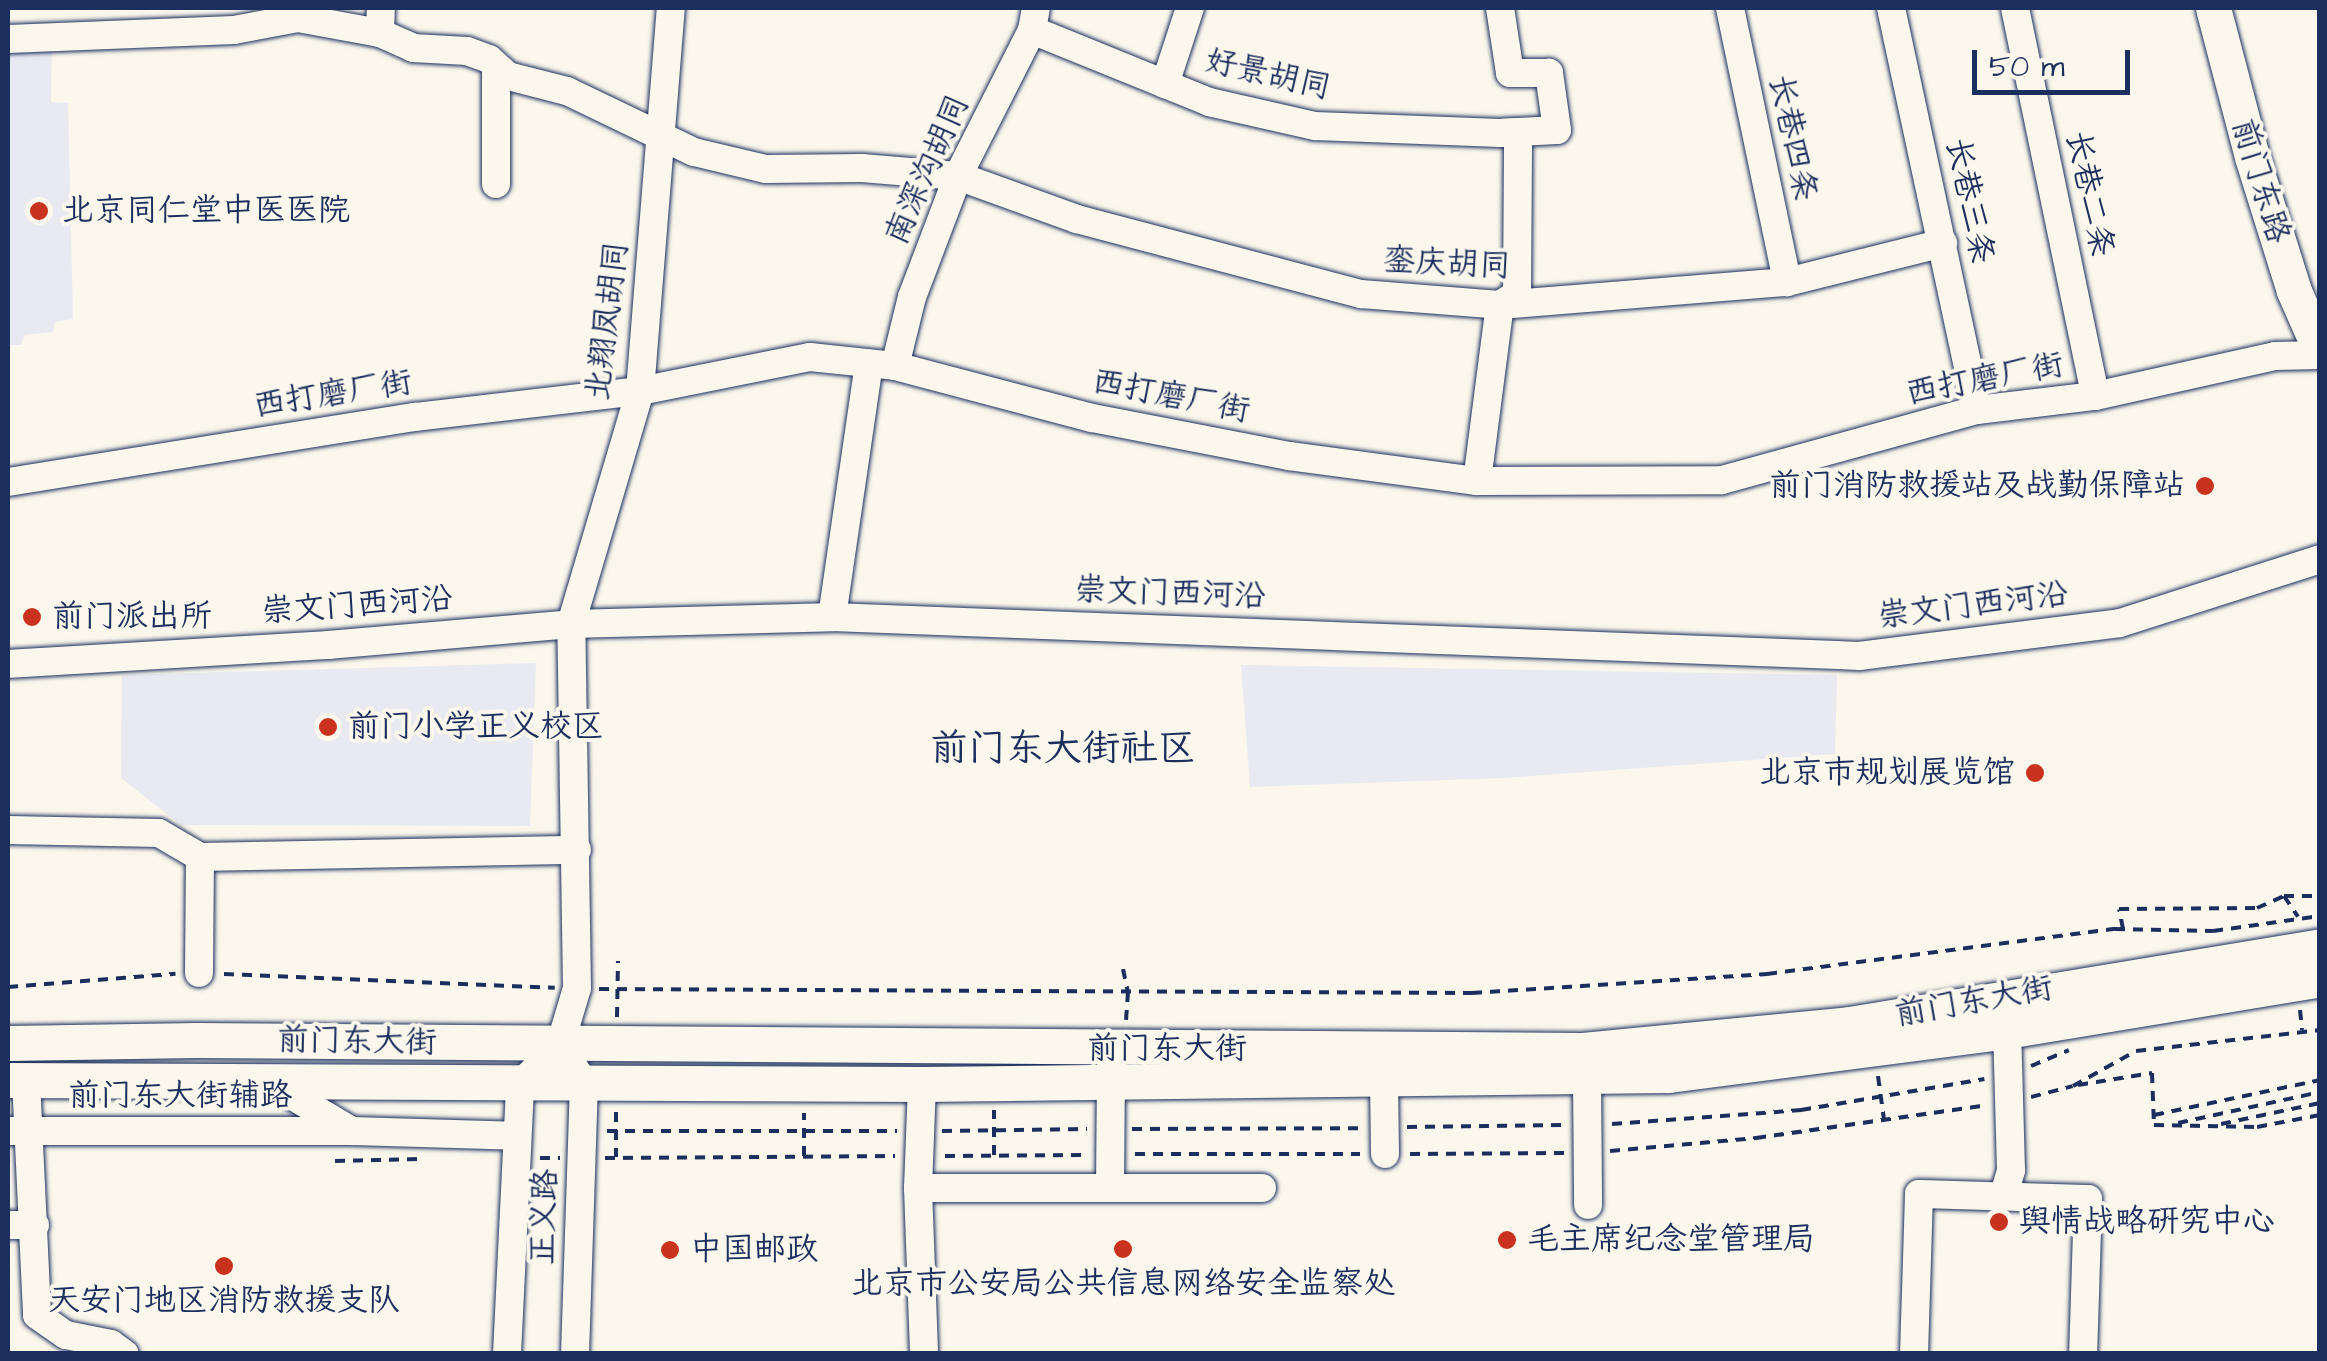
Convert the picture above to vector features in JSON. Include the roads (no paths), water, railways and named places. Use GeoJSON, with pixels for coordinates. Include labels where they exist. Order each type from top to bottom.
{"type":"FeatureCollection","features":[{"type":"Feature","properties":{"kind":"main road","name":"前门东路"},"geometry":{"type":"LineString","coordinates":[[2213,8],[2252,157],[2294,291],[2320,352]]}},
{"type":"Feature","properties":{"kind":"main road","name":"前门东大街"},"geometry":{"type":"LineString","coordinates":[[17,1080],[922,1084],[1111,1066],[1582,1050],[1850,1024],[2310,932]]}},
{"type":"Feature","properties":{"kind":"main road","name":"前门东大街"},"geometry":{"type":"LineString","coordinates":[[8,1043],[560,1045],[1384,1080],[1587,1078],[1705,1071],[2310,993]]}},
{"type":"Feature","properties":{"kind":"street","name":"北翔凤胡同"},"geometry":{"type":"LineString","coordinates":[[560,1045],[577,988],[571,624],[640,391],[671,8]]}},
{"type":"Feature","properties":{"kind":"street"},"geometry":{"type":"LineString","coordinates":[[1165,84],[1190,8]]}},
{"type":"Feature","properties":{"kind":"street","name":"好景胡同"},"geometry":{"type":"LineString","coordinates":[[1034,19],[1209,102],[1315,126],[1500,133],[1557,130],[1549,73],[1510,73],[1500,8]]}},
{"type":"Feature","properties":{"kind":"street","name":"长巷四条"},"geometry":{"type":"LineString","coordinates":[[1730,8],[1786,282]]}},
{"type":"Feature","properties":{"kind":"street","name":"长巷三条"},"geometry":{"type":"LineString","coordinates":[[1891,8],[1977,410]]}},
{"type":"Feature","properties":{"kind":"street","name":"长巷二条"},"geometry":{"type":"LineString","coordinates":[[2014,8],[2096,396]]}},
{"type":"Feature","properties":{"kind":"street"},"geometry":{"type":"LineString","coordinates":[[8,39],[234,30],[298,18],[380,20],[413,48],[467,51],[508,76],[568,91],[694,152],[766,169],[862,168],[958,176]]}},
{"type":"Feature","properties":{"kind":"street","name":"南深沟胡同"},"geometry":{"type":"LineString","coordinates":[[832,618],[882,365],[958,176],[1034,19]]}},
{"type":"Feature","properties":{"kind":"street"},"geometry":{"type":"LineString","coordinates":[[496,67],[496,184]]}},
{"type":"Feature","properties":{"kind":"street"},"geometry":{"type":"LineString","coordinates":[[1477,481],[1500,305],[1517,294],[1518,132],[1500,133]]}},
{"type":"Feature","properties":{"kind":"street","name":"銮庆胡同"},"geometry":{"type":"LineString","coordinates":[[958,176],[1076,219],[1362,294],[1500,305],[1786,282],[1943,243]]}},
{"type":"Feature","properties":{"kind":"street","name":"西打磨厂街"},"geometry":{"type":"LineString","coordinates":[[8,482],[416,417],[640,391],[810,357],[882,365],[1092,418],[1288,456],[1477,481],[1722,480],[1977,410],[2096,396],[2275,356],[2320,352]]}},
{"type":"Feature","properties":{"kind":"street","name":"崇文门西河沿"},"geometry":{"type":"LineString","coordinates":[[8,664],[328,645],[571,624],[832,618],[1858,656],[2120,623],[2320,558]]}},
{"type":"Feature","properties":{"kind":"street"},"geometry":{"type":"LineString","coordinates":[[8,830],[159,833],[200,856],[577,850]]}},
{"type":"Feature","properties":{"kind":"street"},"geometry":{"type":"LineString","coordinates":[[199,972],[200,856]]}},
{"type":"Feature","properties":{"kind":"street"},"geometry":{"type":"LineString","coordinates":[[2004,1197],[2011,1170],[2007,1032]]}},
{"type":"Feature","properties":{"kind":"street"},"geometry":{"type":"LineString","coordinates":[[520,1084],[560,1045],[584,1083]]}},
{"type":"Feature","properties":{"kind":"street"},"geometry":{"type":"LineString","coordinates":[[1110,1186],[1111,1066]]}},
{"type":"Feature","properties":{"kind":"street"},"geometry":{"type":"LineString","coordinates":[[1587,1078],[1588,1205]]}},
{"type":"Feature","properties":{"kind":"street"},"geometry":{"type":"LineString","coordinates":[[17,1080],[21,1225],[38,1314],[66,1344],[111,1344],[126,1354]]}},
{"type":"Feature","properties":{"kind":"street"},"geometry":{"type":"LineString","coordinates":[[1384,1080],[1384,1154]]}},
{"type":"Feature","properties":{"kind":"street","name":"前门东大街辅路"},"geometry":{"type":"LineString","coordinates":[[270,1082],[352,1131]]}},
{"type":"Feature","properties":{"kind":"street","name":"正义路"},"geometry":{"type":"LineString","coordinates":[[576,1354],[584,1083]]}},
{"type":"Feature","properties":{"kind":"street","name":"正义路"},"geometry":{"type":"LineString","coordinates":[[507,1354],[520,1084]]}},
{"type":"Feature","properties":{"kind":"street"},"geometry":{"type":"LineString","coordinates":[[922,1084],[918,1188],[924,1354]]}},
{"type":"Feature","properties":{"kind":"street","name":"前门东大街辅路"},"geometry":{"type":"LineString","coordinates":[[18,1131],[352,1131],[517,1136]]}},
{"type":"Feature","properties":{"kind":"street"},"geometry":{"type":"LineString","coordinates":[[918,1188],[1262,1188]]}},
{"type":"Feature","properties":{"kind":"street"},"geometry":{"type":"LineString","coordinates":[[1914,1354],[1919,1194],[2088,1200],[2083,1354]]}},
{"type":"Feature","properties":{"kind":"place","name":"北京同仁堂中医医院"},"geometry":{"type":"Point","coordinates":[39,211]}},
{"type":"Feature","properties":{"kind":"place","name":"前门消防救援站及战勤保障站"},"geometry":{"type":"Point","coordinates":[2205,486]}},
{"type":"Feature","properties":{"kind":"place","name":"前门派出所"},"geometry":{"type":"Point","coordinates":[32,617]}},
{"type":"Feature","properties":{"kind":"place","name":"前门小学正义校区"},"geometry":{"type":"Point","coordinates":[328,727]}},
{"type":"Feature","properties":{"kind":"place","name":"北京市规划展览馆"},"geometry":{"type":"Point","coordinates":[2035,773]}},
{"type":"Feature","properties":{"kind":"place","name":"舆情战略研究中心"},"geometry":{"type":"Point","coordinates":[1999,1222]}},
{"type":"Feature","properties":{"kind":"place","name":"毛主席纪念堂管理局"},"geometry":{"type":"Point","coordinates":[1507,1240]}},
{"type":"Feature","properties":{"kind":"place","name":"北京市公安局公共信息网络安全监察处"},"geometry":{"type":"Point","coordinates":[1123,1249]}},
{"type":"Feature","properties":{"kind":"place","name":"中国邮政"},"geometry":{"type":"Point","coordinates":[670,1250]}},
{"type":"Feature","properties":{"kind":"place","name":"天安门地区消防救援支队"},"geometry":{"type":"Point","coordinates":[224,1266]}},
{"type":"Feature","properties":{"kind":"district","name":"前门东大街社区"},"geometry":{"type":"Point","coordinates":[1063,750]}}]}
